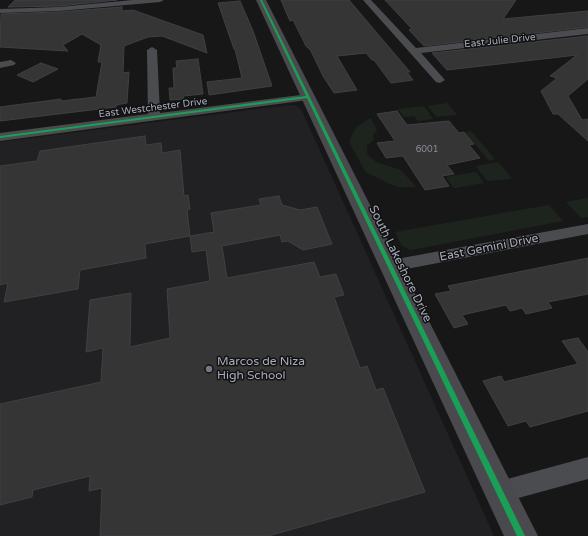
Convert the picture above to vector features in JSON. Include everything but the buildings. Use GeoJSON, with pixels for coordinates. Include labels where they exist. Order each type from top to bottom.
{"type":"FeatureCollection","features":[{"type":"Feature","properties":{"kind":"street"},"geometry":{"type":"LineString","coordinates":[[0,11],[59,9],[160,0]]}},
{"type":"Feature","properties":{"kind":"street","name":"South Lakeshore Drive"},"geometry":{"type":"LineString","coordinates":[[261,0],[521,536]]}},
{"type":"Feature","properties":{"kind":"street"},"geometry":{"type":"LineString","coordinates":[[367,0],[440,80]]}},
{"type":"Feature","properties":{"kind":"street","name":"East Julie Drive"},"geometry":{"type":"LineString","coordinates":[[413,51],[588,31]]}},
{"type":"Feature","properties":{"kind":"street"},"geometry":{"type":"LineString","coordinates":[[152,50],[154,117]]}},
{"type":"Feature","properties":{"kind":"street"},"geometry":{"type":"LineString","coordinates":[[0,65],[11,63]]}},
{"type":"Feature","properties":{"kind":"street","name":"East Westchester Drive"},"geometry":{"type":"LineString","coordinates":[[0,137],[308,97]]}},
{"type":"Feature","properties":{"kind":"street","name":"East Gemini Drive"},"geometry":{"type":"LineString","coordinates":[[391,266],[588,229]]}},
{"type":"Feature","properties":{"kind":"street"},"geometry":{"type":"LineString","coordinates":[[500,492],[588,468]]}},
{"type":"Feature","properties":{"kind":"shaded area"},"geometry":{"type":"Polygon","coordinates":[[[447,103],[457,114],[456,115],[436,117],[428,106],[447,103]]]}},
{"type":"Feature","properties":{"kind":"shaded area","name":"Marcos de Niza High School"},"geometry":{"type":"Polygon","coordinates":[[[289,105],[297,106],[302,111],[494,536],[0,536],[0,142],[289,105]]]}},
{"type":"Feature","properties":{"kind":"shaded area"},"geometry":{"type":"Polygon","coordinates":[[[424,106],[433,119],[418,121],[414,116],[404,117],[398,109],[424,106]]]}},
{"type":"Feature","properties":{"kind":"shaded area"},"geometry":{"type":"Polygon","coordinates":[[[371,118],[377,130],[373,135],[374,140],[367,145],[367,154],[376,162],[401,170],[416,187],[398,187],[366,172],[364,169],[349,142],[356,127],[371,118]]]}},
{"type":"Feature","properties":{"kind":"shaded area"},"geometry":{"type":"Polygon","coordinates":[[[470,131],[495,159],[489,161],[465,132],[470,131]]]}},
{"type":"Feature","properties":{"kind":"shaded area"},"geometry":{"type":"Polygon","coordinates":[[[498,162],[511,177],[510,179],[487,181],[476,166],[498,162]]]}},
{"type":"Feature","properties":{"kind":"shaded area"},"geometry":{"type":"Polygon","coordinates":[[[476,172],[484,183],[454,188],[446,177],[476,172]]]}},
{"type":"Feature","properties":{"kind":"shaded area"},"geometry":{"type":"Polygon","coordinates":[[[588,198],[588,217],[581,218],[566,202],[588,198]]]}},
{"type":"Feature","properties":{"kind":"shaded area"},"geometry":{"type":"Polygon","coordinates":[[[549,205],[563,221],[411,250],[402,246],[395,232],[549,205]]]}},
{"type":"Feature","properties":{"kind":"cycle path"},"geometry":{"type":"LineString","coordinates":[[261,0],[521,536]]}},
{"type":"Feature","properties":{"kind":"cycle path"},"geometry":{"type":"LineString","coordinates":[[0,137],[308,97]]}},
{"type":"Feature","properties":{"kind":"place","name":"Marcos de Niza High School"},"geometry":{"type":"Point","coordinates":[209,369]}}]}
